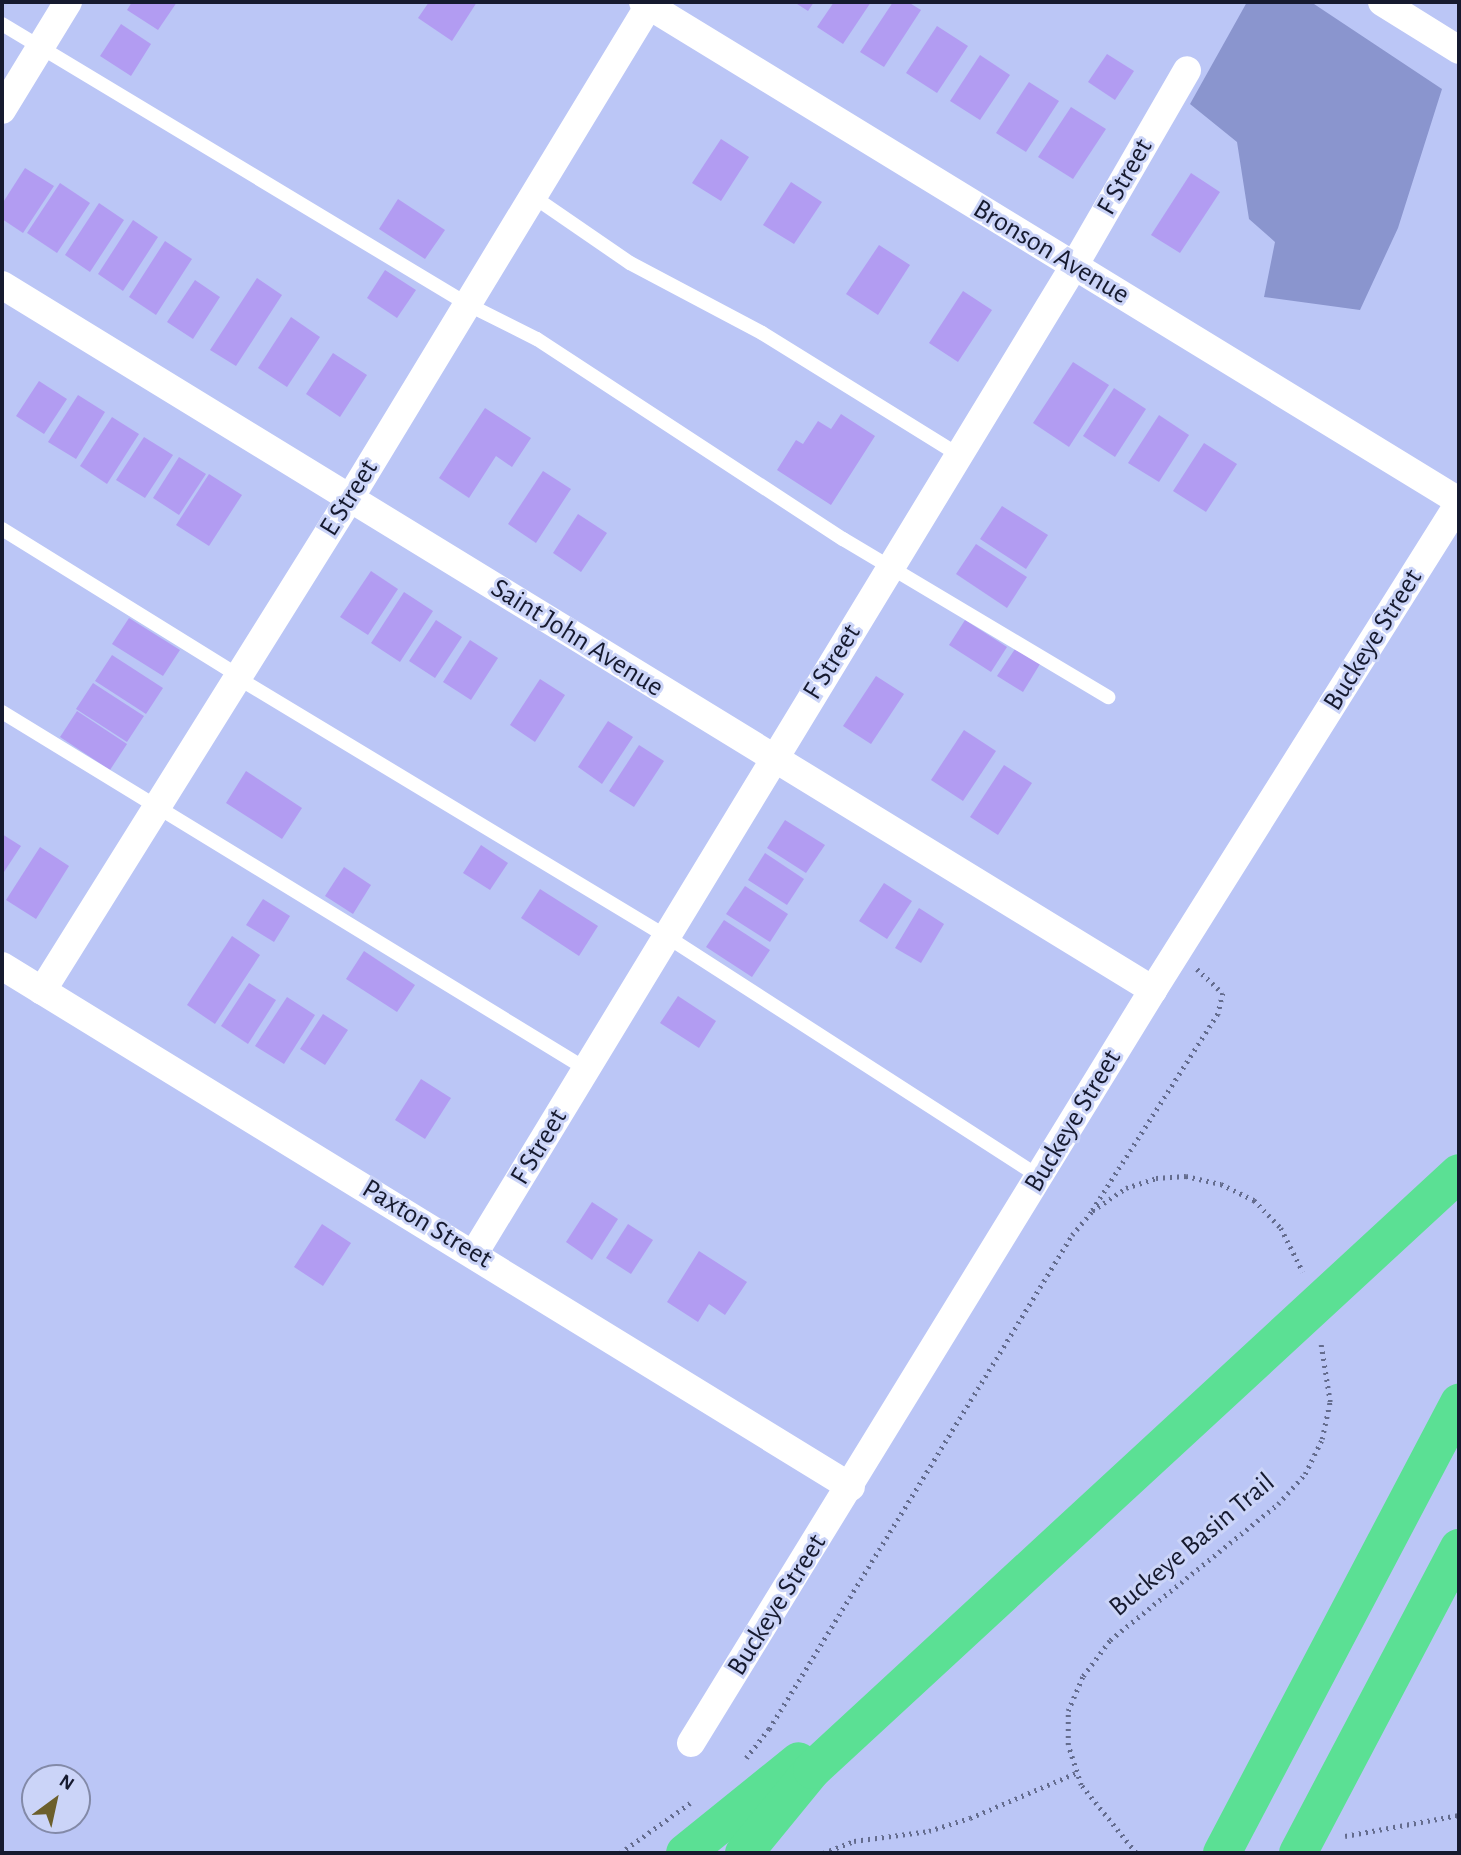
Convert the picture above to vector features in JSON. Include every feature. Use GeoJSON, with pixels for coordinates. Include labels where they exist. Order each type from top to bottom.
{"type":"FeatureCollection","features":[{"type":"Feature","properties":{"kind":"highway"},"geometry":{"type":"LineString","coordinates":[[744,1853],[812,1770],[1459,1173]]}},
{"type":"Feature","properties":{"kind":"highway"},"geometry":{"type":"LineString","coordinates":[[1222,1853],[1459,1403]]}},
{"type":"Feature","properties":{"kind":"highway"},"geometry":{"type":"LineString","coordinates":[[1298,1853],[1459,1548]]}},
{"type":"Feature","properties":{"kind":"highway"},"geometry":{"type":"LineString","coordinates":[[685,1853],[964,1627]]}},
{"type":"Feature","properties":{"kind":"highway"},"geometry":{"type":"LineString","coordinates":[[1327,1845],[1352,1749]]}},
{"type":"Feature","properties":{"kind":"street"},"geometry":{"type":"LineString","coordinates":[[2,110],[68,2]]}},
{"type":"Feature","properties":{"kind":"street"},"geometry":{"type":"LineString","coordinates":[[1382,2],[1459,50]]}},
{"type":"Feature","properties":{"kind":"street","name":"E Street"},"geometry":{"type":"LineString","coordinates":[[42,991],[350,498],[648,3]]}},
{"type":"Feature","properties":{"kind":"street","name":"Bronson Avenue"},"geometry":{"type":"LineString","coordinates":[[648,3],[1459,502]]}},
{"type":"Feature","properties":{"kind":"street","name":"F Street"},"geometry":{"type":"LineString","coordinates":[[475,1252],[772,758],[1074,266],[1187,70]]}},
{"type":"Feature","properties":{"kind":"street","name":"Saint John Avenue"},"geometry":{"type":"LineString","coordinates":[[2,285],[1153,990]]}},
{"type":"Feature","properties":{"kind":"street","name":"Buckeye Street"},"geometry":{"type":"LineString","coordinates":[[691,1743],[1153,990],[1459,502]]}},
{"type":"Feature","properties":{"kind":"street","name":"Paxton Street"},"geometry":{"type":"LineString","coordinates":[[2,966],[475,1252],[850,1487]]}},
{"type":"Feature","properties":{"kind":"lane"},"geometry":{"type":"LineString","coordinates":[[2,24],[467,304],[537,339],[890,569],[1108,697]]}},
{"type":"Feature","properties":{"kind":"lane"},"geometry":{"type":"LineString","coordinates":[[531,195],[630,263],[762,333],[959,455]]}},
{"type":"Feature","properties":{"kind":"lane"},"geometry":{"type":"LineString","coordinates":[[2,529],[239,677],[666,936],[1040,1177]]}},
{"type":"Feature","properties":{"kind":"lane"},"geometry":{"type":"LineString","coordinates":[[2,712],[586,1069]]}},
{"type":"Feature","properties":{"kind":"path"},"geometry":{"type":"LineString","coordinates":[[737,1767],[769,1729],[1072,1235],[1092,1211],[1218,1014],[1223,993],[1212,979],[1175,956]]}},
{"type":"Feature","properties":{"kind":"path"},"geometry":{"type":"LineString","coordinates":[[1092,1211],[1126,1188],[1156,1178],[1186,1176],[1221,1184],[1254,1200],[1281,1228],[1306,1281]]}},
{"type":"Feature","properties":{"kind":"path","name":"Buckeye Basin Trail"},"geometry":{"type":"LineString","coordinates":[[1136,1853],[1103,1818],[1076,1773],[1068,1745],[1068,1711],[1083,1676],[1110,1640],[1278,1504],[1305,1474],[1322,1438],[1330,1402],[1320,1339]]}},
{"type":"Feature","properties":{"kind":"path"},"geometry":{"type":"LineString","coordinates":[[823,1853],[854,1841],[929,1831],[1076,1773]]}},
{"type":"Feature","properties":{"kind":"path"},"geometry":{"type":"LineString","coordinates":[[620,1853],[698,1798]]}},
{"type":"Feature","properties":{"kind":"path"},"geometry":{"type":"LineString","coordinates":[[1327,1845],[1393,1824],[1459,1815]]}},
{"type":"Feature","properties":{"kind":"shaded area"},"geometry":{"type":"Polygon","coordinates":[[[1247,2],[1311,2],[1442,89],[1398,228],[1360,310],[1264,297],[1275,242],[1249,219],[1237,142],[1190,104],[1247,2]]]}},
{"type":"Feature","properties":{"kind":"building"},"geometry":{"type":"Polygon","coordinates":[[[132,2],[177,2],[158,30],[127,10],[132,2]]]}},
{"type":"Feature","properties":{"kind":"building"},"geometry":{"type":"Polygon","coordinates":[[[429,2],[477,2],[452,41],[418,18],[429,2]]]}},
{"type":"Feature","properties":{"kind":"building"},"geometry":{"type":"Polygon","coordinates":[[[794,2],[814,2],[808,11],[794,2]]]}},
{"type":"Feature","properties":{"kind":"building"},"geometry":{"type":"Polygon","coordinates":[[[834,2],[871,2],[843,44],[817,27],[834,2]]]}},
{"type":"Feature","properties":{"kind":"building"},"geometry":{"type":"Polygon","coordinates":[[[893,2],[908,2],[921,10],[884,67],[860,52],[893,2]]]}},
{"type":"Feature","properties":{"kind":"building"},"geometry":{"type":"Polygon","coordinates":[[[121,24],[151,44],[131,76],[100,56],[121,24]]]}},
{"type":"Feature","properties":{"kind":"building"},"geometry":{"type":"Polygon","coordinates":[[[937,26],[968,46],[937,93],[906,73],[937,26]]]}},
{"type":"Feature","properties":{"kind":"building"},"geometry":{"type":"Polygon","coordinates":[[[1107,54],[1134,71],[1115,100],[1088,82],[1107,54]]]}},
{"type":"Feature","properties":{"kind":"building"},"geometry":{"type":"Polygon","coordinates":[[[980,55],[1010,75],[980,120],[950,101],[980,55]]]}},
{"type":"Feature","properties":{"kind":"building"},"geometry":{"type":"Polygon","coordinates":[[[1029,82],[1059,101],[1026,152],[996,133],[1029,82]]]}},
{"type":"Feature","properties":{"kind":"building"},"geometry":{"type":"Polygon","coordinates":[[[1071,107],[1106,129],[1073,179],[1038,157],[1071,107]]]}},
{"type":"Feature","properties":{"kind":"building"},"geometry":{"type":"Polygon","coordinates":[[[721,139],[749,157],[721,201],[692,183],[721,139]]]}},
{"type":"Feature","properties":{"kind":"building"},"geometry":{"type":"Polygon","coordinates":[[[25,168],[54,186],[23,233],[2,219],[2,204],[25,168]]]}},
{"type":"Feature","properties":{"kind":"building"},"geometry":{"type":"Polygon","coordinates":[[[1191,173],[1220,192],[1180,253],[1151,235],[1191,173]]]}},
{"type":"Feature","properties":{"kind":"building"},"geometry":{"type":"Polygon","coordinates":[[[791,182],[822,202],[794,244],[763,225],[791,182]]]}},
{"type":"Feature","properties":{"kind":"building"},"geometry":{"type":"Polygon","coordinates":[[[60,183],[90,203],[57,253],[27,233],[60,183]]]}},
{"type":"Feature","properties":{"kind":"building"},"geometry":{"type":"Polygon","coordinates":[[[398,199],[445,230],[425,259],[379,229],[398,199]]]}},
{"type":"Feature","properties":{"kind":"building"},"geometry":{"type":"Polygon","coordinates":[[[99,203],[124,220],[90,272],[65,255],[99,203]]]}},
{"type":"Feature","properties":{"kind":"building"},"geometry":{"type":"Polygon","coordinates":[[[133,220],[158,237],[123,291],[98,274],[133,220]]]}},
{"type":"Feature","properties":{"kind":"building"},"geometry":{"type":"Polygon","coordinates":[[[165,241],[192,259],[156,315],[129,297],[165,241]]]}},
{"type":"Feature","properties":{"kind":"building"},"geometry":{"type":"Polygon","coordinates":[[[879,245],[910,265],[878,315],[846,294],[879,245]]]}},
{"type":"Feature","properties":{"kind":"building"},"geometry":{"type":"Polygon","coordinates":[[[385,270],[416,290],[397,318],[367,298],[385,270]]]}},
{"type":"Feature","properties":{"kind":"building"},"geometry":{"type":"Polygon","coordinates":[[[257,278],[282,295],[236,366],[210,350],[257,278]]]}},
{"type":"Feature","properties":{"kind":"building"},"geometry":{"type":"Polygon","coordinates":[[[195,280],[220,297],[193,339],[167,322],[195,280]]]}},
{"type":"Feature","properties":{"kind":"building"},"geometry":{"type":"Polygon","coordinates":[[[963,291],[992,310],[958,362],[929,343],[963,291]]]}},
{"type":"Feature","properties":{"kind":"building"},"geometry":{"type":"Polygon","coordinates":[[[291,317],[320,337],[287,387],[258,368],[291,317]]]}},
{"type":"Feature","properties":{"kind":"building"},"geometry":{"type":"Polygon","coordinates":[[[333,353],[367,375],[340,417],[306,394],[333,353]]]}},
{"type":"Feature","properties":{"kind":"building"},"geometry":{"type":"Polygon","coordinates":[[[1073,362],[1109,385],[1069,447],[1033,423],[1073,362]]]}},
{"type":"Feature","properties":{"kind":"building"},"geometry":{"type":"Polygon","coordinates":[[[39,381],[67,399],[44,434],[16,416],[39,381]]]}},
{"type":"Feature","properties":{"kind":"building"},"geometry":{"type":"Polygon","coordinates":[[[1114,388],[1146,409],[1115,457],[1083,436],[1114,388]]]}},
{"type":"Feature","properties":{"kind":"building"},"geometry":{"type":"Polygon","coordinates":[[[78,395],[105,412],[76,459],[48,442],[78,395]]]}},
{"type":"Feature","properties":{"kind":"building"},"geometry":{"type":"Polygon","coordinates":[[[485,408],[531,438],[512,467],[496,456],[469,498],[439,478],[485,408]]]}},
{"type":"Feature","properties":{"kind":"building"},"geometry":{"type":"Polygon","coordinates":[[[841,414],[875,436],[831,505],[777,470],[796,440],[803,444],[818,421],[831,429],[841,414]]]}},
{"type":"Feature","properties":{"kind":"building"},"geometry":{"type":"Polygon","coordinates":[[[1159,415],[1189,435],[1159,482],[1128,463],[1159,415]]]}},
{"type":"Feature","properties":{"kind":"building"},"geometry":{"type":"Polygon","coordinates":[[[112,417],[139,434],[107,484],[80,466],[112,417]]]}},
{"type":"Feature","properties":{"kind":"building"},"geometry":{"type":"Polygon","coordinates":[[[144,437],[173,455],[145,498],[116,480],[144,437]]]}},
{"type":"Feature","properties":{"kind":"building"},"geometry":{"type":"Polygon","coordinates":[[[1204,443],[1237,464],[1206,512],[1173,491],[1204,443]]]}},
{"type":"Feature","properties":{"kind":"building"},"geometry":{"type":"Polygon","coordinates":[[[179,457],[206,474],[179,515],[153,498],[179,457]]]}},
{"type":"Feature","properties":{"kind":"building"},"geometry":{"type":"Polygon","coordinates":[[[543,471],[571,489],[536,543],[508,524],[543,471]]]}},
{"type":"Feature","properties":{"kind":"building"},"geometry":{"type":"Polygon","coordinates":[[[209,474],[242,495],[209,546],[176,525],[209,474]]]}},
{"type":"Feature","properties":{"kind":"building"},"geometry":{"type":"Polygon","coordinates":[[[1002,506],[1048,535],[1026,569],[980,539],[1002,506]]]}},
{"type":"Feature","properties":{"kind":"building"},"geometry":{"type":"Polygon","coordinates":[[[578,514],[607,533],[581,572],[553,553],[578,514]]]}},
{"type":"Feature","properties":{"kind":"building"},"geometry":{"type":"Polygon","coordinates":[[[976,544],[1027,577],[1007,608],[956,574],[976,544]]]}},
{"type":"Feature","properties":{"kind":"building"},"geometry":{"type":"Polygon","coordinates":[[[371,571],[398,589],[368,635],[340,617],[371,571]]]}},
{"type":"Feature","properties":{"kind":"building"},"geometry":{"type":"Polygon","coordinates":[[[404,592],[433,611],[400,662],[371,643],[404,592]]]}},
{"type":"Feature","properties":{"kind":"building"},"geometry":{"type":"Polygon","coordinates":[[[129,618],[180,650],[163,676],[112,644],[129,618]]]}},
{"type":"Feature","properties":{"kind":"building"},"geometry":{"type":"Polygon","coordinates":[[[436,620],[462,637],[435,678],[409,661],[436,620]]]}},
{"type":"Feature","properties":{"kind":"building"},"geometry":{"type":"Polygon","coordinates":[[[965,620],[1007,647],[991,672],[949,645],[965,620]]]}},
{"type":"Feature","properties":{"kind":"building"},"geometry":{"type":"Polygon","coordinates":[[[470,640],[498,658],[471,700],[443,682],[470,640]]]}},
{"type":"Feature","properties":{"kind":"building"},"geometry":{"type":"Polygon","coordinates":[[[1015,649],[1040,664],[1023,692],[997,676],[1015,649]]]}},
{"type":"Feature","properties":{"kind":"building"},"geometry":{"type":"Polygon","coordinates":[[[112,655],[163,688],[146,714],[95,681],[112,655]]]}},
{"type":"Feature","properties":{"kind":"building"},"geometry":{"type":"Polygon","coordinates":[[[876,676],[904,694],[871,744],[843,726],[876,676]]]}},
{"type":"Feature","properties":{"kind":"building"},"geometry":{"type":"Polygon","coordinates":[[[540,679],[565,695],[535,742],[510,725],[540,679]]]}},
{"type":"Feature","properties":{"kind":"building"},"geometry":{"type":"Polygon","coordinates":[[[93,683],[144,716],[127,742],[76,709],[93,683]]]}},
{"type":"Feature","properties":{"kind":"building"},"geometry":{"type":"Polygon","coordinates":[[[77,711],[127,744],[110,770],[60,737],[77,711]]]}},
{"type":"Feature","properties":{"kind":"building"},"geometry":{"type":"Polygon","coordinates":[[[608,721],[633,737],[602,784],[578,767],[608,721]]]}},
{"type":"Feature","properties":{"kind":"building"},"geometry":{"type":"Polygon","coordinates":[[[964,730],[996,751],[963,801],[931,780],[964,730]]]}},
{"type":"Feature","properties":{"kind":"building"},"geometry":{"type":"Polygon","coordinates":[[[639,745],[664,761],[634,807],[609,791],[639,745]]]}},
{"type":"Feature","properties":{"kind":"building"},"geometry":{"type":"Polygon","coordinates":[[[1004,765],[1032,783],[998,835],[970,817],[1004,765]]]}},
{"type":"Feature","properties":{"kind":"building"},"geometry":{"type":"Polygon","coordinates":[[[246,771],[302,808],[282,839],[226,803],[246,771]]]}},
{"type":"Feature","properties":{"kind":"building"},"geometry":{"type":"Polygon","coordinates":[[[785,820],[825,845],[806,873],[767,848],[785,820]]]}},
{"type":"Feature","properties":{"kind":"building"},"geometry":{"type":"Polygon","coordinates":[[[2,834],[21,846],[2,875],[2,834]]]}},
{"type":"Feature","properties":{"kind":"building"},"geometry":{"type":"Polygon","coordinates":[[[481,845],[508,863],[490,890],[463,873],[481,845]]]}},
{"type":"Feature","properties":{"kind":"building"},"geometry":{"type":"Polygon","coordinates":[[[40,847],[69,866],[36,919],[6,900],[40,847]]]}},
{"type":"Feature","properties":{"kind":"building"},"geometry":{"type":"Polygon","coordinates":[[[765,853],[804,879],[787,905],[748,880],[765,853]]]}},
{"type":"Feature","properties":{"kind":"building"},"geometry":{"type":"Polygon","coordinates":[[[344,867],[371,885],[353,914],[325,896],[344,867]]]}},
{"type":"Feature","properties":{"kind":"building"},"geometry":{"type":"Polygon","coordinates":[[[884,883],[912,901],[887,939],[859,921],[884,883]]]}},
{"type":"Feature","properties":{"kind":"building"},"geometry":{"type":"Polygon","coordinates":[[[745,886],[788,914],[770,942],[726,914],[745,886]]]}},
{"type":"Feature","properties":{"kind":"building"},"geometry":{"type":"Polygon","coordinates":[[[540,889],[598,926],[579,956],[521,918],[540,889]]]}},
{"type":"Feature","properties":{"kind":"building"},"geometry":{"type":"Polygon","coordinates":[[[263,899],[290,916],[274,942],[246,925],[263,899]]]}},
{"type":"Feature","properties":{"kind":"building"},"geometry":{"type":"Polygon","coordinates":[[[919,908],[944,924],[921,963],[895,948],[919,908]]]}},
{"type":"Feature","properties":{"kind":"building"},"geometry":{"type":"Polygon","coordinates":[[[724,920],[770,950],[752,977],[706,947],[724,920]]]}},
{"type":"Feature","properties":{"kind":"building"},"geometry":{"type":"Polygon","coordinates":[[[232,936],[260,955],[215,1024],[187,1005],[232,936]]]}},
{"type":"Feature","properties":{"kind":"building"},"geometry":{"type":"Polygon","coordinates":[[[364,951],[415,985],[397,1012],[346,979],[364,951]]]}},
{"type":"Feature","properties":{"kind":"building"},"geometry":{"type":"Polygon","coordinates":[[[249,983],[276,1000],[248,1044],[221,1026],[249,983]]]}},
{"type":"Feature","properties":{"kind":"building"},"geometry":{"type":"Polygon","coordinates":[[[678,996],[716,1021],[699,1048],[660,1023],[678,996]]]}},
{"type":"Feature","properties":{"kind":"building"},"geometry":{"type":"Polygon","coordinates":[[[287,997],[315,1015],[284,1064],[255,1046],[287,997]]]}},
{"type":"Feature","properties":{"kind":"building"},"geometry":{"type":"Polygon","coordinates":[[[323,1014],[348,1030],[325,1065],[300,1049],[323,1014]]]}},
{"type":"Feature","properties":{"kind":"building"},"geometry":{"type":"Polygon","coordinates":[[[421,1079],[451,1098],[425,1139],[395,1120],[421,1079]]]}},
{"type":"Feature","properties":{"kind":"building"},"geometry":{"type":"Polygon","coordinates":[[[592,1202],[618,1219],[592,1260],[566,1242],[592,1202]]]}},
{"type":"Feature","properties":{"kind":"building"},"geometry":{"type":"Polygon","coordinates":[[[322,1224],[351,1243],[323,1286],[294,1267],[322,1224]]]}},
{"type":"Feature","properties":{"kind":"building"},"geometry":{"type":"Polygon","coordinates":[[[628,1224],[653,1240],[631,1274],[606,1258],[628,1224]]]}},
{"type":"Feature","properties":{"kind":"building"},"geometry":{"type":"Polygon","coordinates":[[[699,1251],[747,1282],[725,1315],[709,1304],[698,1322],[667,1302],[699,1251]]]}}]}
